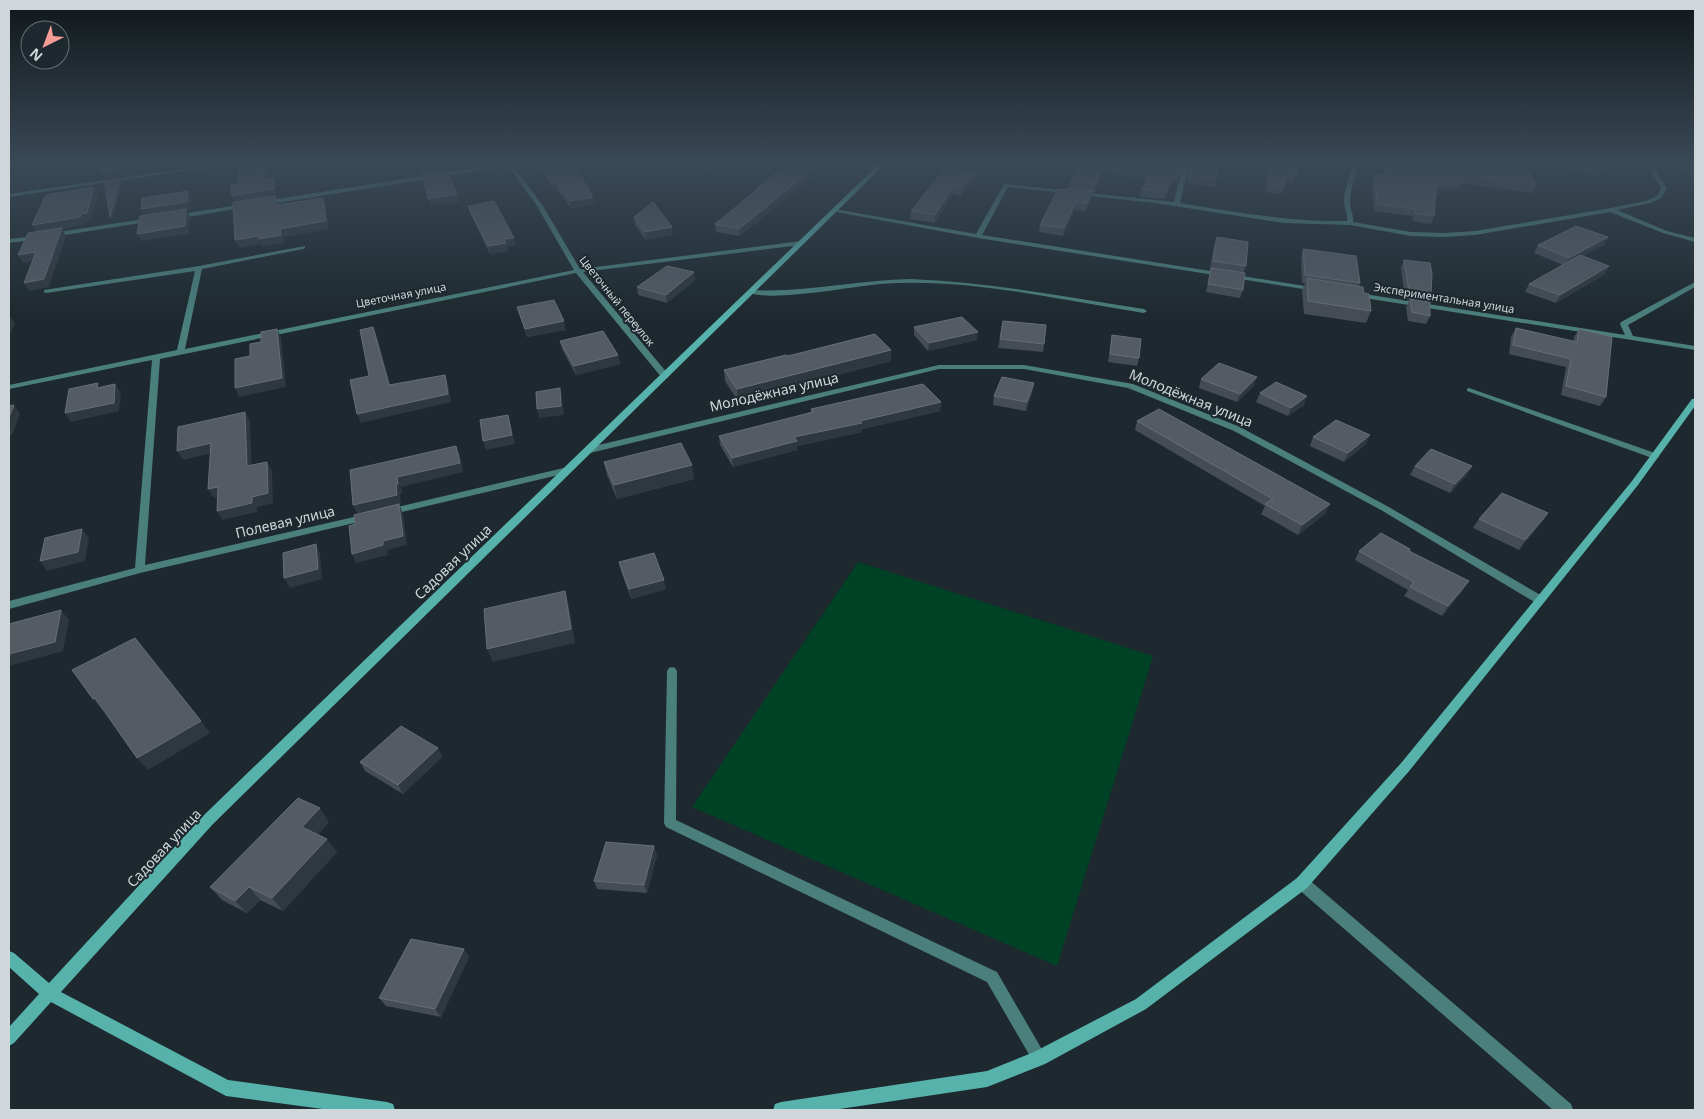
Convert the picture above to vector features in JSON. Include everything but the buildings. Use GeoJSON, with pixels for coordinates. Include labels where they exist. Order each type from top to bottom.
{"type":"FeatureCollection","features":[{"type":"Feature","properties":{"kind":"main road","name":"Садовая улица"},"geometry":{"type":"LineString","coordinates":[[9,1038],[208,820],[833,213]]}},
{"type":"Feature","properties":{"kind":"main road"},"geometry":{"type":"LineString","coordinates":[[781,1110],[987,1079],[1040,1058],[1142,1004],[1302,883],[1406,766],[1655,456],[1695,401]]}},
{"type":"Feature","properties":{"kind":"main road"},"geometry":{"type":"LineString","coordinates":[[9,958],[49,993],[226,1088],[387,1110]]}},
{"type":"Feature","properties":{"kind":"street"},"geometry":{"type":"LineString","coordinates":[[168,218],[197,213]]}},
{"type":"Feature","properties":{"kind":"street","name":"Цветочный переулок"},"geometry":{"type":"LineString","coordinates":[[544,213],[578,271],[665,376]]}},
{"type":"Feature","properties":{"kind":"street"},"geometry":{"type":"LineString","coordinates":[[841,213],[1328,290]]}},
{"type":"Feature","properties":{"kind":"street"},"geometry":{"type":"LineString","coordinates":[[978,236],[990,213]]}},
{"type":"Feature","properties":{"kind":"street"},"geometry":{"type":"LineString","coordinates":[[1237,213],[1295,222],[1350,223],[1411,234],[1444,235],[1475,233],[1591,213]]}},
{"type":"Feature","properties":{"kind":"street"},"geometry":{"type":"LineString","coordinates":[[1349,213],[1351,218],[1350,223]]}},
{"type":"Feature","properties":{"kind":"street"},"geometry":{"type":"LineString","coordinates":[[1618,213],[1665,232],[1695,240]]}},
{"type":"Feature","properties":{"kind":"street"},"geometry":{"type":"LineString","coordinates":[[9,241],[159,219]]}},
{"type":"Feature","properties":{"kind":"street","name":"Цветочная улица"},"geometry":{"type":"LineString","coordinates":[[9,387],[578,271],[801,243]]}},
{"type":"Feature","properties":{"kind":"street"},"geometry":{"type":"LineString","coordinates":[[46,291],[199,268],[303,247]]}},
{"type":"Feature","properties":{"kind":"street"},"geometry":{"type":"LineString","coordinates":[[181,351],[199,268]]}},
{"type":"Feature","properties":{"kind":"street"},"geometry":{"type":"LineString","coordinates":[[1630,337],[1624,324],[1695,284]]}},
{"type":"Feature","properties":{"kind":"street","name":"Экспериментальная улица"},"geometry":{"type":"LineString","coordinates":[[1348,293],[1695,348]]}},
{"type":"Feature","properties":{"kind":"street"},"geometry":{"type":"LineString","coordinates":[[140,570],[156,357]]}},
{"type":"Feature","properties":{"kind":"street","name":"Молодёжная улица"},"geometry":{"type":"LineString","coordinates":[[590,450],[939,367],[1024,367],[1130,386],[1237,429],[1384,508],[1540,600]]}},
{"type":"Feature","properties":{"kind":"street","name":"Полевая улица"},"geometry":{"type":"LineString","coordinates":[[9,605],[140,570],[568,470]]}},
{"type":"Feature","properties":{"kind":"street"},"geometry":{"type":"LineString","coordinates":[[1302,883],[1565,1110]]}},
{"type":"Feature","properties":{"kind":"lane"},"geometry":{"type":"LineString","coordinates":[[752,292],[774,294],[802,293],[883,282],[910,281],[1008,289],[1144,311]]}},
{"type":"Feature","properties":{"kind":"lane"},"geometry":{"type":"LineString","coordinates":[[1469,390],[1655,456]]}},
{"type":"Feature","properties":{"kind":"lane"},"geometry":{"type":"LineString","coordinates":[[672,671],[670,823],[992,977],[1040,1058]]}},
{"type":"Feature","properties":{"kind":"green space"},"geometry":{"type":"Polygon","coordinates":[[[858,562],[1153,656],[1057,966],[692,807],[858,562]]]}}]}
